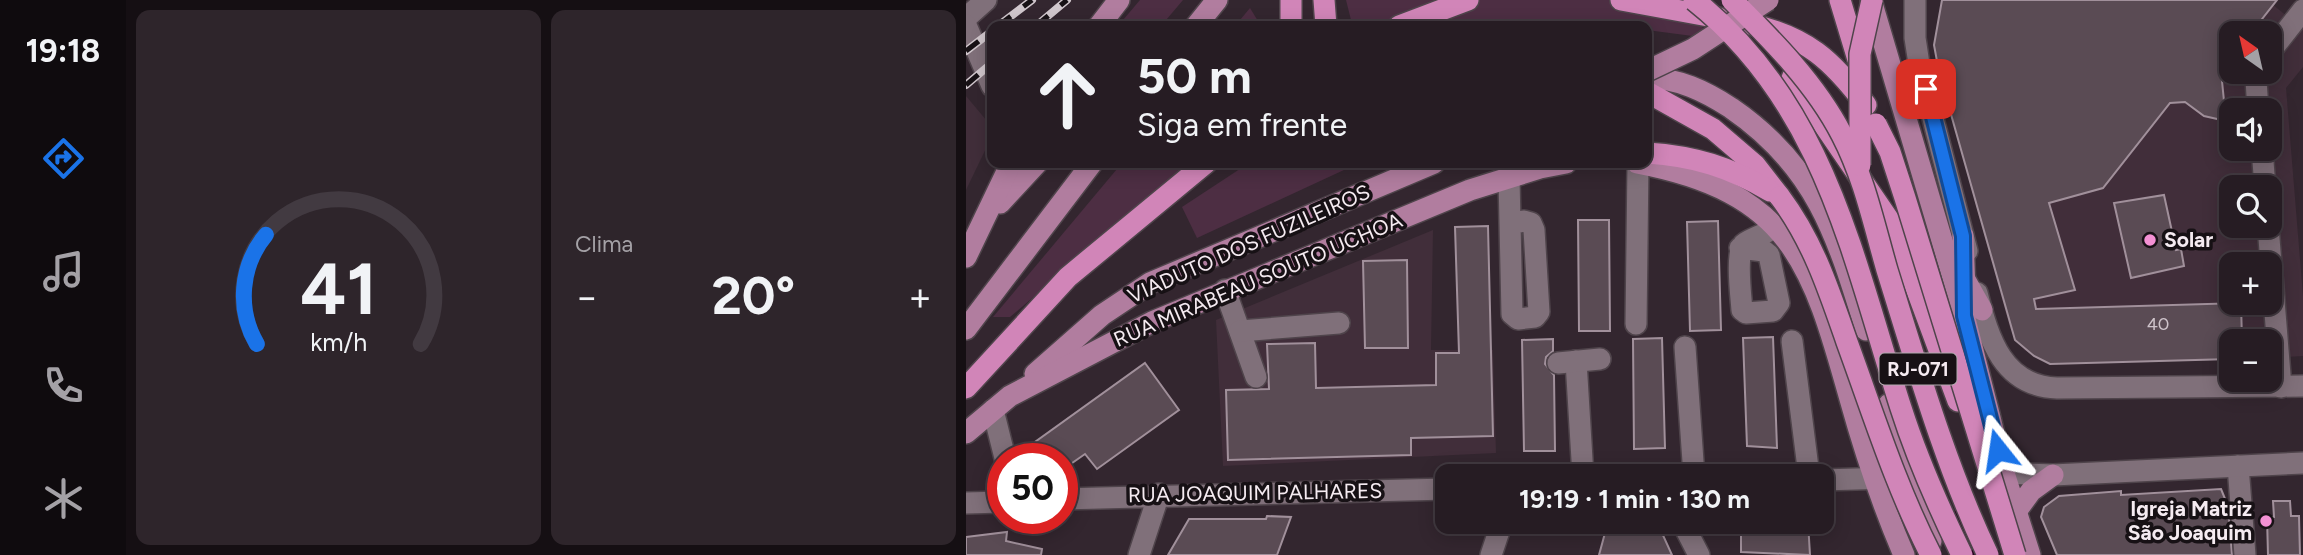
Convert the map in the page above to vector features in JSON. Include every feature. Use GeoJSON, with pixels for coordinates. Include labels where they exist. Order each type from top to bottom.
{"type":"FeatureCollection","features":[{"type":"Feature","properties":{"kind":"highway"},"geometry":{"type":"LineString","coordinates":[[1291,0],[1291,21]]}},
{"type":"Feature","properties":{"kind":"highway"},"geometry":{"type":"LineString","coordinates":[[1324,0],[1326,21]]}},
{"type":"Feature","properties":{"kind":"highway"},"geometry":{"type":"LineString","coordinates":[[1412,21],[1468,0]]}},
{"type":"Feature","properties":{"kind":"highway"},"geometry":{"type":"LineString","coordinates":[[1621,0],[1741,22],[1792,37],[1825,56],[1871,115]]}},
{"type":"Feature","properties":{"kind":"highway","name":"RJ-071"},"geometry":{"type":"LineString","coordinates":[[1694,0],[1745,48],[1773,83],[1799,123],[1831,186],[1902,410],[1945,521],[1962,555]]}},
{"type":"Feature","properties":{"kind":"highway","name":"RJ-071"},"geometry":{"type":"LineString","coordinates":[[1732,0],[1786,58],[1825,107],[1842,134],[1861,178],[1917,368],[1956,478],[1988,555]]}},
{"type":"Feature","properties":{"kind":"highway"},"geometry":{"type":"LineString","coordinates":[[1840,0],[1856,47],[1871,115],[1901,186],[2015,555]]}},
{"type":"Feature","properties":{"kind":"highway"},"geometry":{"type":"LineString","coordinates":[[1861,178],[1860,54],[1871,0]]}},
{"type":"Feature","properties":{"kind":"highway"},"geometry":{"type":"LineString","coordinates":[[1741,22],[1800,88],[1893,226],[1987,479],[2022,555]]}},
{"type":"Feature","properties":{"kind":"highway"},"geometry":{"type":"LineString","coordinates":[[1652,95],[1713,129],[1755,165],[1800,224],[1818,261],[1882,439],[1933,555]]}},
{"type":"Feature","properties":{"kind":"highway"},"geometry":{"type":"LineString","coordinates":[[1652,154],[1699,159],[1729,168],[1780,197]]}},
{"type":"Feature","properties":{"kind":"highway"},"geometry":{"type":"LineString","coordinates":[[966,388],[1068,277],[1200,168]]}},
{"type":"Feature","properties":{"kind":"main road"},"geometry":{"type":"LineString","coordinates":[[1103,21],[1119,0]]}},
{"type":"Feature","properties":{"kind":"main road"},"geometry":{"type":"LineString","coordinates":[[1200,21],[1217,0]]}},
{"type":"Feature","properties":{"kind":"main road"},"geometry":{"type":"LineString","coordinates":[[1652,69],[1693,49],[1768,0]]}},
{"type":"Feature","properties":{"kind":"main road"},"geometry":{"type":"LineString","coordinates":[[1871,0],[1942,242],[1973,313]]}},
{"type":"Feature","properties":{"kind":"main road"},"geometry":{"type":"LineString","coordinates":[[1652,78],[1664,78],[1697,88],[1726,104],[1793,162],[1812,188],[1839,241],[1912,476],[1933,555]]}},
{"type":"Feature","properties":{"kind":"main road"},"geometry":{"type":"LineString","coordinates":[[1652,166],[1682,172],[1722,187],[1754,208],[1794,249],[1814,281],[1874,479],[1904,555]]}},
{"type":"Feature","properties":{"kind":"main road"},"geometry":{"type":"LineString","coordinates":[[966,257],[1009,168]]}},
{"type":"Feature","properties":{"kind":"main road"},"geometry":{"type":"LineString","coordinates":[[982,227],[1033,168]]}},
{"type":"Feature","properties":{"kind":"main road"},"geometry":{"type":"LineString","coordinates":[[966,329],[1088,168]]}},
{"type":"Feature","properties":{"kind":"main road","name":"VIADUTO DOS FUZILEIROS"},"geometry":{"type":"LineString","coordinates":[[1010,396],[1124,298],[1207,257],[1422,168]]}},
{"type":"Feature","properties":{"kind":"main road","name":"RUA MIRABEAU SOUTO UCHOA"},"geometry":{"type":"LineString","coordinates":[[966,433],[1010,396],[1152,322],[1470,190],[1537,168]]}},
{"type":"Feature","properties":{"kind":"main road"},"geometry":{"type":"LineString","coordinates":[[1963,236],[1965,281],[2004,473],[2030,555]]}},
{"type":"Feature","properties":{"kind":"main road"},"geometry":{"type":"LineString","coordinates":[[1942,242],[1965,281]]}},
{"type":"Feature","properties":{"kind":"main road"},"geometry":{"type":"LineString","coordinates":[[2015,513],[2031,491],[2053,475]]}},
{"type":"Feature","properties":{"kind":"street"},"geometry":{"type":"LineString","coordinates":[[966,18],[986,0]]}},
{"type":"Feature","properties":{"kind":"street"},"geometry":{"type":"LineString","coordinates":[[1914,3],[1919,64],[1963,236],[1973,313],[2006,365],[2026,383],[2057,388],[2219,387]]}},
{"type":"Feature","properties":{"kind":"street"},"geometry":{"type":"LineString","coordinates":[[2282,37],[2303,10]]}},
{"type":"Feature","properties":{"kind":"street"},"geometry":{"type":"LineString","coordinates":[[966,25],[987,74]]}},
{"type":"Feature","properties":{"kind":"street"},"geometry":{"type":"LineString","coordinates":[[1636,324],[1638,168]]}},
{"type":"Feature","properties":{"kind":"street"},"geometry":{"type":"LineString","coordinates":[[1509,178],[1511,224]]}},
{"type":"Feature","properties":{"kind":"street"},"geometry":{"type":"LineString","coordinates":[[1740,248],[1774,227]]}},
{"type":"Feature","properties":{"kind":"street"},"geometry":{"type":"LineString","coordinates":[[2269,238],[2276,329]]}},
{"type":"Feature","properties":{"kind":"street"},"geometry":{"type":"LineString","coordinates":[[1740,248],[1764,251],[1769,255],[1777,309],[1746,313],[1742,310],[1740,248]]}},
{"type":"Feature","properties":{"kind":"street"},"geometry":{"type":"LineString","coordinates":[[1740,272],[1772,271]]}},
{"type":"Feature","properties":{"kind":"street"},"geometry":{"type":"LineString","coordinates":[[1225,290],[1256,377]]}},
{"type":"Feature","properties":{"kind":"street"},"geometry":{"type":"LineString","coordinates":[[1240,331],[1339,323]]}},
{"type":"Feature","properties":{"kind":"street"},"geometry":{"type":"LineString","coordinates":[[1792,341],[1807,464]]}},
{"type":"Feature","properties":{"kind":"street"},"geometry":{"type":"LineString","coordinates":[[1685,347],[1693,464]]}},
{"type":"Feature","properties":{"kind":"street"},"geometry":{"type":"LineString","coordinates":[[1581,464],[1567,362],[1600,359]]}},
{"type":"Feature","properties":{"kind":"street"},"geometry":{"type":"LineString","coordinates":[[2282,387],[2303,386]]}},
{"type":"Feature","properties":{"kind":"street"},"geometry":{"type":"LineString","coordinates":[[993,410],[1001,443]]}},
{"type":"Feature","properties":{"kind":"street"},"geometry":{"type":"LineString","coordinates":[[2004,473],[2053,475],[2303,463]]}},
{"type":"Feature","properties":{"kind":"street"},"geometry":{"type":"LineString","coordinates":[[2238,466],[2245,555]]}},
{"type":"Feature","properties":{"kind":"street"},"geometry":{"type":"LineString","coordinates":[[1834,480],[1912,476]]}},
{"type":"Feature","properties":{"kind":"street","name":"RUA JOAQUIM PALHARES"},"geometry":{"type":"LineString","coordinates":[[1078,498],[1159,494],[1435,489]]}},
{"type":"Feature","properties":{"kind":"street"},"geometry":{"type":"LineString","coordinates":[[1139,555],[1159,494]]}},
{"type":"Feature","properties":{"kind":"street"},"geometry":{"type":"LineString","coordinates":[[966,503],[987,502]]}},
{"type":"Feature","properties":{"kind":"street"},"geometry":{"type":"LineString","coordinates":[[1491,555],[1498,534]]}},
{"type":"Feature","properties":{"kind":"street"},"geometry":{"type":"LineString","coordinates":[[1688,534],[1699,555]]}},
{"type":"Feature","properties":{"kind":"shaded area"},"geometry":{"type":"Polygon","coordinates":[[[1140,0],[1183,0],[1165,21],[1122,21],[1140,0]]]}},
{"type":"Feature","properties":{"kind":"shaded area"},"geometry":{"type":"Polygon","coordinates":[[[1346,0],[1655,0],[1689,16],[1703,28],[1700,37],[1652,31],[1652,21],[1351,20],[1346,0]]]}},
{"type":"Feature","properties":{"kind":"shaded area"},"geometry":{"type":"Polygon","coordinates":[[[1942,0],[2267,0],[2303,29],[2303,67],[2286,88],[2303,296],[2303,356],[2282,357],[2282,329],[2219,329],[2219,359],[2050,364],[2024,350],[2010,328],[1939,72],[1934,45],[1942,0]]]}},
{"type":"Feature","properties":{"kind":"shaded area"},"geometry":{"type":"Polygon","coordinates":[[[1250,8],[1258,21],[1239,21],[1250,8]]]}},
{"type":"Feature","properties":{"kind":"shaded area"},"geometry":{"type":"Polygon","coordinates":[[[966,96],[987,121],[987,146],[966,190],[966,96]]]}},
{"type":"Feature","properties":{"kind":"shaded area"},"geometry":{"type":"Polygon","coordinates":[[[1118,168],[1185,168],[1010,317],[993,317],[1118,168]]]}},
{"type":"Feature","properties":{"kind":"shaded area"},"geometry":{"type":"Polygon","coordinates":[[[1241,168],[1348,168],[1197,238],[1182,207],[1241,168]]]}},
{"type":"Feature","properties":{"kind":"shaded area"},"geometry":{"type":"Polygon","coordinates":[[[1433,230],[1431,350],[1493,350],[1496,453],[1223,466],[1216,320],[1433,230]]]}},
{"type":"Feature","properties":{"kind":"building"},"geometry":{"type":"Polygon","coordinates":[[[1942,0],[2277,0],[2260,21],[2219,21],[2219,84],[2222,84],[2224,98],[2219,98],[2219,119],[2204,116],[2185,102],[2170,103],[2103,188],[2049,203],[2075,290],[2034,299],[2036,309],[2219,304],[2219,315],[2241,315],[2242,329],[2219,329],[2219,359],[2050,364],[2034,356],[2015,340],[1939,72],[1934,45],[1942,0]]]}},
{"type":"Feature","properties":{"kind":"building","name":"Solar"},"geometry":{"type":"Polygon","coordinates":[[[2164,195],[2176,250],[2181,249],[2184,266],[2131,278],[2114,203],[2164,195]]]}},
{"type":"Feature","properties":{"kind":"building"},"geometry":{"type":"Polygon","coordinates":[[[1578,220],[1609,220],[1610,331],[1579,331],[1578,220]]]}},
{"type":"Feature","properties":{"kind":"building"},"geometry":{"type":"Polygon","coordinates":[[[1718,221],[1721,330],[1690,331],[1687,222],[1718,221]]]}},
{"type":"Feature","properties":{"kind":"building"},"geometry":{"type":"Polygon","coordinates":[[[1488,226],[1493,436],[1411,438],[1411,455],[1228,460],[1226,390],[1269,389],[1267,344],[1315,343],[1316,388],[1436,385],[1436,353],[1459,353],[1455,227],[1488,226]]]}},
{"type":"Feature","properties":{"kind":"building"},"geometry":{"type":"Polygon","coordinates":[[[1407,260],[1408,348],[1365,348],[1363,261],[1407,260]]]}},
{"type":"Feature","properties":{"kind":"building"},"geometry":{"type":"Polygon","coordinates":[[[1773,337],[1777,448],[1747,446],[1743,338],[1773,337]]]}},
{"type":"Feature","properties":{"kind":"building"},"geometry":{"type":"Polygon","coordinates":[[[1662,338],[1665,448],[1634,449],[1633,339],[1662,338]]]}},
{"type":"Feature","properties":{"kind":"building"},"geometry":{"type":"Polygon","coordinates":[[[1553,339],[1553,351],[1546,357],[1545,364],[1554,375],[1555,451],[1524,451],[1522,340],[1553,339]]]}},
{"type":"Feature","properties":{"kind":"building"},"geometry":{"type":"Polygon","coordinates":[[[1145,363],[1179,410],[1097,469],[1085,454],[1078,459],[1078,443],[1034,443],[1145,363]]]}},
{"type":"Feature","properties":{"kind":"building"},"geometry":{"type":"Polygon","coordinates":[[[2221,489],[2228,506],[2232,555],[2057,555],[2041,517],[2044,507],[2059,496],[2121,491],[2121,495],[2221,489]]]}},
{"type":"Feature","properties":{"kind":"building"},"geometry":{"type":"Polygon","coordinates":[[[2273,501],[2290,501],[2291,516],[2299,516],[2300,555],[2268,555],[2267,517],[2274,517],[2273,501]]]}},
{"type":"Feature","properties":{"kind":"building"},"geometry":{"type":"Polygon","coordinates":[[[1267,516],[1291,517],[1277,555],[1168,555],[1189,519],[1266,519],[1267,516]]]}},
{"type":"Feature","properties":{"kind":"building"},"geometry":{"type":"Polygon","coordinates":[[[1007,534],[1006,541],[1042,549],[1041,555],[966,555],[966,537],[1007,534]]]}},
{"type":"Feature","properties":{"kind":"building"},"geometry":{"type":"Polygon","coordinates":[[[1605,534],[1662,534],[1672,555],[1599,555],[1605,534]]]}},
{"type":"Feature","properties":{"kind":"building"},"geometry":{"type":"Polygon","coordinates":[[[1741,534],[1809,534],[1810,555],[1741,552],[1741,534]]]}},
{"type":"Feature","properties":{"kind":"waterway"},"geometry":{"type":"LineString","coordinates":[[1962,526],[1975,555]]}},
{"type":"Feature","properties":{"kind":"railway"},"geometry":{"type":"LineString","coordinates":[[1005,21],[1032,0]]}},
{"type":"Feature","properties":{"kind":"railway"},"geometry":{"type":"LineString","coordinates":[[1042,21],[1067,0]]}},
{"type":"Feature","properties":{"kind":"railway"},"geometry":{"type":"LineString","coordinates":[[966,51],[987,35]]}},
{"type":"Feature","properties":{"kind":"railway"},"geometry":{"type":"LineString","coordinates":[[966,85],[987,67]]}},
{"type":"Feature","properties":{"kind":"place","name":"Solar"},"geometry":{"type":"Point","coordinates":[2150,240]}},
{"type":"Feature","properties":{"kind":"place","name":"Igreja Matriz São Joaquim"},"geometry":{"type":"Point","coordinates":[2266,521]}},
{"type":"Feature","properties":{"kind":"route"},"geometry":{"type":"LineString","coordinates":[[1926,89],[1963,236],[1964,316],[1998,450]]}}]}
